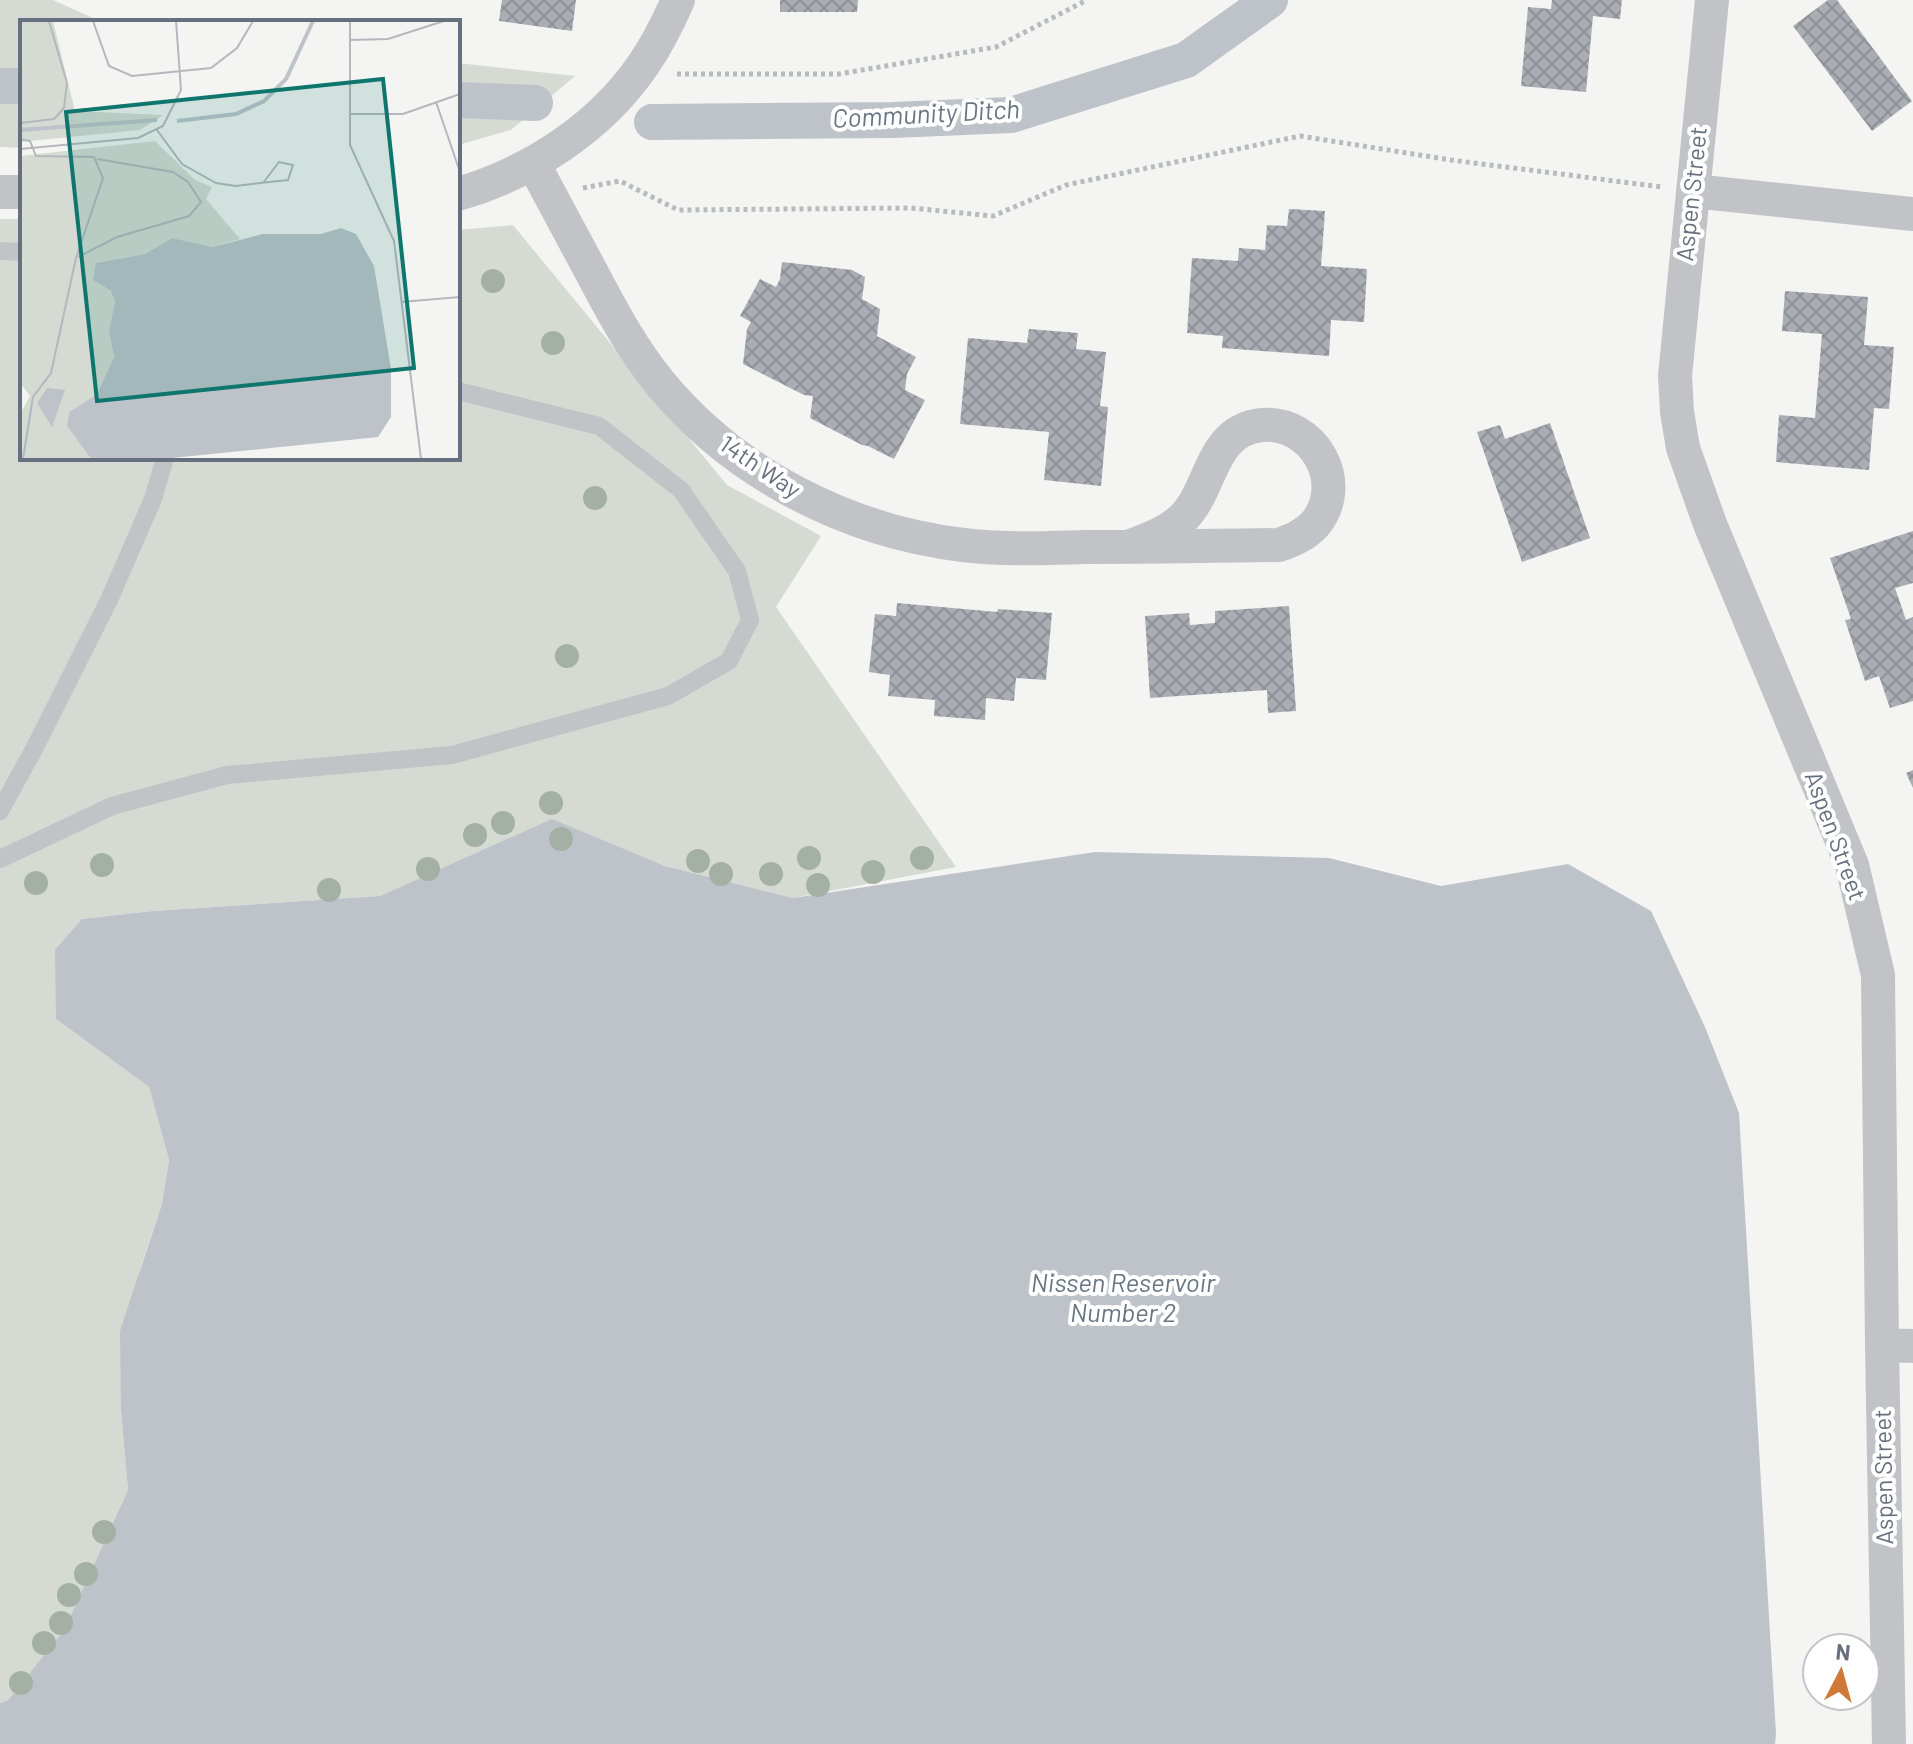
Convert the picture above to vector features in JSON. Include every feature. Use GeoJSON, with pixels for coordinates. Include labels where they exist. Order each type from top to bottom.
{"type":"FeatureCollection","features":[{"type":"Feature","properties":{"kind":"street"},"geometry":{"type":"LineString","coordinates":[[460,193],[533,163],[569,141],[616,99],[636,75],[662,35],[678,0]]}},
{"type":"Feature","properties":{"kind":"street","name":"Aspen Street"},"geometry":{"type":"LineString","coordinates":[[1712,0],[1675,376],[1677,412],[1683,448],[1710,524],[1852,865],[1878,975],[1897,1346],[1889,1744]]}},
{"type":"Feature","properties":{"kind":"street","name":"14th Way"},"geometry":{"type":"LineString","coordinates":[[533,163],[623,332],[660,383],[712,434],[749,464],[784,486],[847,517],[906,535],[949,543],[1018,548],[1128,547],[1279,545],[1298,538],[1316,523],[1326,503],[1329,482],[1323,458],[1307,439],[1288,428],[1262,425],[1241,432],[1223,445],[1200,495],[1182,519],[1155,538],[1128,547]]}},
{"type":"Feature","properties":{"kind":"street"},"geometry":{"type":"LineString","coordinates":[[1693,191],[1913,214]]}},
{"type":"Feature","properties":{"kind":"lane"},"geometry":{"type":"LineString","coordinates":[[0,251],[20,252]]}},
{"type":"Feature","properties":{"kind":"lane"},"geometry":{"type":"LineString","coordinates":[[0,859],[112,806],[227,775],[452,755],[668,696],[729,661],[750,620],[737,571],[681,490],[599,426],[460,391]]}},
{"type":"Feature","properties":{"kind":"lane"},"geometry":{"type":"LineString","coordinates":[[0,811],[109,600],[153,499],[164,460]]}},
{"type":"Feature","properties":{"kind":"path"},"geometry":{"type":"LineString","coordinates":[[636,75],[839,74],[996,47],[1087,0]]}},
{"type":"Feature","properties":{"kind":"path"},"geometry":{"type":"LineString","coordinates":[[550,195],[620,181],[678,210],[911,208],[993,216],[1066,185],[1300,136],[1451,160],[1693,191]]}},
{"type":"Feature","properties":{"kind":"shaded area"},"geometry":{"type":"Polygon","coordinates":[[[0,0],[53,0],[98,20],[20,20],[20,148],[0,147],[0,0]]]}},
{"type":"Feature","properties":{"kind":"shaded area"},"geometry":{"type":"Polygon","coordinates":[[[460,63],[575,76],[511,130],[460,144],[460,63]]]}},
{"type":"Feature","properties":{"kind":"shaded area"},"geometry":{"type":"Polygon","coordinates":[[[0,219],[20,219],[20,460],[460,460],[460,230],[513,225],[727,485],[821,536],[776,607],[956,867],[793,898],[665,866],[552,820],[380,896],[153,911],[82,919],[56,1019],[149,1087],[169,1160],[162,1204],[140,1269],[121,1410],[128,1490],[64,1630],[8,1700],[0,1703],[0,219]]]}},
{"type":"Feature","properties":{"kind":"water","name":"Nissen Reservoir Number 2"},"geometry":{"type":"Polygon","coordinates":[[[552,819],[665,866],[793,898],[1095,852],[1329,858],[1441,886],[1568,864],[1651,911],[1705,1027],[1739,1113],[1775,1744],[0,1744],[0,1703],[8,1700],[64,1630],[128,1490],[121,1410],[120,1331],[162,1204],[169,1160],[149,1087],[56,1019],[55,950],[82,919],[153,911],[380,896],[552,819]]]}},
{"type":"Feature","properties":{"kind":"building"},"geometry":{"type":"Polygon","coordinates":[[[502,0],[576,0],[572,31],[499,21],[502,0]]]}},
{"type":"Feature","properties":{"kind":"building"},"geometry":{"type":"Polygon","coordinates":[[[780,0],[858,0],[857,12],[780,12],[780,0]]]}},
{"type":"Feature","properties":{"kind":"building"},"geometry":{"type":"Polygon","coordinates":[[[1552,0],[1622,0],[1620,19],[1593,16],[1586,92],[1521,86],[1528,7],[1551,9],[1552,0]]]}},
{"type":"Feature","properties":{"kind":"building"},"geometry":{"type":"Polygon","coordinates":[[[1828,0],[1837,0],[1912,101],[1872,131],[1793,26],[1828,0]]]}},
{"type":"Feature","properties":{"kind":"building"},"geometry":{"type":"Polygon","coordinates":[[[1289,209],[1325,211],[1321,266],[1367,269],[1364,322],[1331,320],[1329,356],[1222,348],[1223,336],[1187,333],[1192,258],[1238,261],[1239,248],[1265,250],[1267,225],[1287,226],[1289,209]]]}},
{"type":"Feature","properties":{"kind":"building"},"geometry":{"type":"Polygon","coordinates":[[[782,262],[852,270],[865,277],[862,299],[880,309],[877,336],[916,357],[907,374],[905,390],[925,400],[894,459],[810,418],[813,396],[804,395],[743,364],[747,329],[751,322],[740,316],[760,279],[776,287],[782,262]]]}},
{"type":"Feature","properties":{"kind":"building"},"geometry":{"type":"Polygon","coordinates":[[[1785,291],[1868,297],[1864,345],[1894,347],[1889,409],[1874,408],[1869,470],[1776,462],[1779,415],[1815,418],[1822,334],[1782,331],[1785,291]]]}},
{"type":"Feature","properties":{"kind":"building"},"geometry":{"type":"Polygon","coordinates":[[[1029,329],[1078,333],[1076,349],[1106,352],[1100,406],[1108,407],[1101,486],[1044,480],[1049,432],[960,424],[968,338],[1027,343],[1029,329]]]}},
{"type":"Feature","properties":{"kind":"building"},"geometry":{"type":"Polygon","coordinates":[[[1550,423],[1590,538],[1522,562],[1477,432],[1500,425],[1505,439],[1550,423]]]}},
{"type":"Feature","properties":{"kind":"building"},"geometry":{"type":"Polygon","coordinates":[[[1913,531],[1913,583],[1895,588],[1906,620],[1913,617],[1913,701],[1890,708],[1879,676],[1865,681],[1845,620],[1851,619],[1830,558],[1913,531]]]}},
{"type":"Feature","properties":{"kind":"building"},"geometry":{"type":"Polygon","coordinates":[[[897,603],[997,612],[998,609],[1052,613],[1046,680],[1016,678],[1014,701],[986,698],[985,720],[934,716],[935,700],[888,696],[890,675],[869,672],[875,614],[896,616],[897,603]]]}},
{"type":"Feature","properties":{"kind":"building"},"geometry":{"type":"Polygon","coordinates":[[[1289,606],[1296,711],[1268,713],[1267,690],[1150,698],[1145,616],[1189,613],[1190,625],[1215,623],[1215,611],[1289,606]]]}},
{"type":"Feature","properties":{"kind":"building"},"geometry":{"type":"Polygon","coordinates":[[[1913,770],[1913,788],[1906,773],[1913,770]]]}},
{"type":"Feature","properties":{"kind":"waterway","name":"Community Ditch"},"geometry":{"type":"LineString","coordinates":[[652,122],[893,120],[1011,115],[1186,60],[1270,0]]}},
{"type":"Feature","properties":{"kind":"waterway","name":"Community Ditch"},"geometry":{"type":"LineString","coordinates":[[0,86],[20,86]]}},
{"type":"Feature","properties":{"kind":"waterway","name":"Community Ditch"},"geometry":{"type":"LineString","coordinates":[[460,100],[535,103]]}}]}
